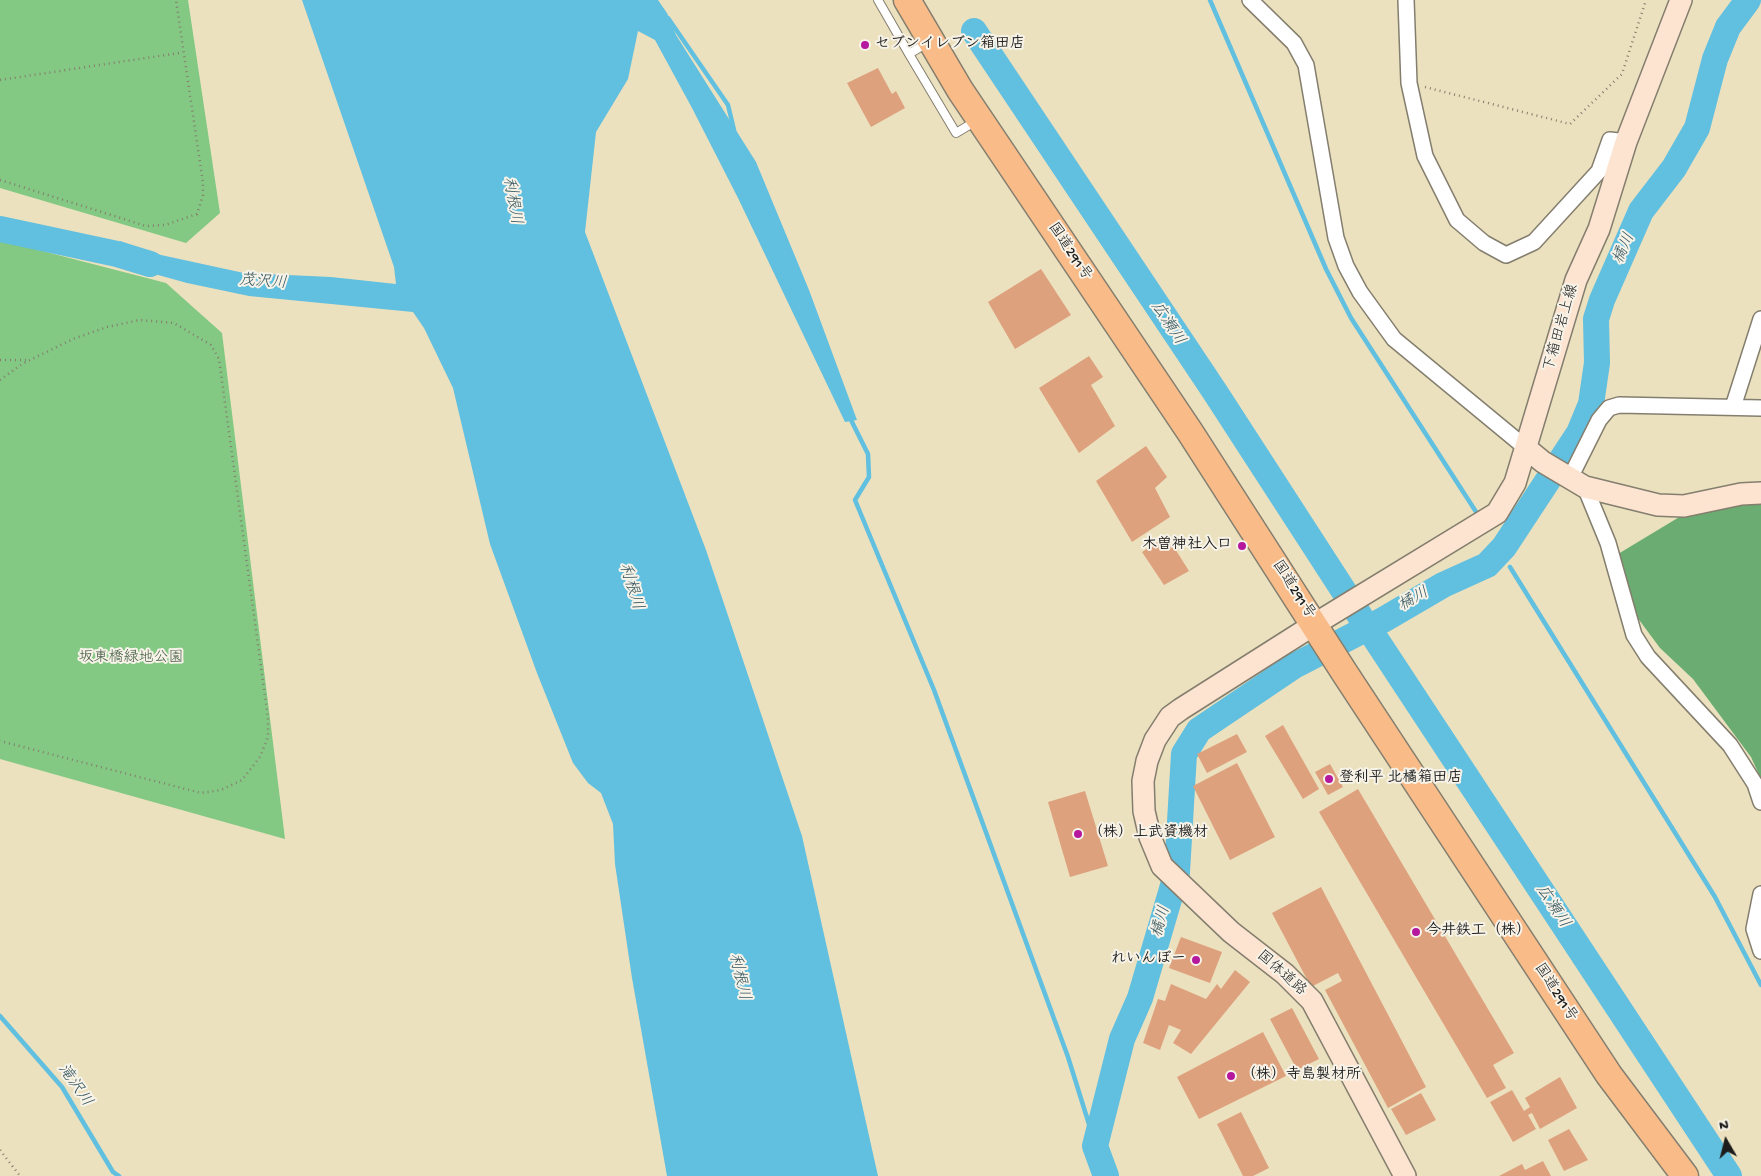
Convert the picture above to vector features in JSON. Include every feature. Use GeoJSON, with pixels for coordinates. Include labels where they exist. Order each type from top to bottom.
{"type":"FeatureCollection","features":[{"type":"Feature","properties":{"kind":"highway","name":"国道291号"},"geometry":{"type":"LineString","coordinates":[[907,0],[979,119],[1190,432],[1346,675],[1608,1075],[1685,1176]]}},
{"type":"Feature","properties":{"kind":"street"},"geometry":{"type":"LineString","coordinates":[[1250,0],[1294,43],[1306,65],[1336,238],[1346,266],[1360,292],[1394,339],[1526,448],[1573,480],[1658,505],[1684,506],[1741,494],[1761,493]]}},
{"type":"Feature","properties":{"kind":"street"},"geometry":{"type":"LineString","coordinates":[[1406,0],[1409,83],[1424,156],[1456,220],[1484,242],[1506,255],[1534,242],[1599,171],[1610,140],[1626,142]]}},
{"type":"Feature","properties":{"kind":"street","name":"下箱田岩上線"},"geometry":{"type":"LineString","coordinates":[[1319,632],[1339,610],[1497,513],[1515,483],[1576,280],[1599,229],[1626,142],[1681,0]]}},
{"type":"Feature","properties":{"kind":"street"},"geometry":{"type":"LineString","coordinates":[[1733,407],[1761,319]]}},
{"type":"Feature","properties":{"kind":"street"},"geometry":{"type":"LineString","coordinates":[[1573,480],[1599,420],[1609,408],[1619,405],[1761,408]]}},
{"type":"Feature","properties":{"kind":"street"},"geometry":{"type":"LineString","coordinates":[[1573,480],[1608,543],[1634,635],[1648,657],[1735,751],[1755,784],[1761,802]]}},
{"type":"Feature","properties":{"kind":"street","name":"国体道路"},"geometry":{"type":"LineString","coordinates":[[1319,632],[1170,717],[1155,740],[1146,762],[1143,781],[1144,811],[1150,837],[1162,866],[1231,932],[1298,985],[1312,1001],[1405,1176]]}},
{"type":"Feature","properties":{"kind":"street"},"geometry":{"type":"LineString","coordinates":[[1761,894],[1754,929],[1761,951]]}},
{"type":"Feature","properties":{"kind":"lane"},"geometry":{"type":"LineString","coordinates":[[878,0],[956,133],[979,119]]}},
{"type":"Feature","properties":{"kind":"lane"},"geometry":{"type":"LineString","coordinates":[[909,54],[931,41]]}},
{"type":"Feature","properties":{"kind":"path"},"geometry":{"type":"LineString","coordinates":[[0,180],[146,226],[165,225],[197,214],[203,196],[203,183],[176,0]]}},
{"type":"Feature","properties":{"kind":"path"},"geometry":{"type":"LineString","coordinates":[[1409,83],[1570,124],[1622,74],[1646,0]]}},
{"type":"Feature","properties":{"kind":"path"},"geometry":{"type":"LineString","coordinates":[[0,80],[179,53]]}},
{"type":"Feature","properties":{"kind":"path"},"geometry":{"type":"LineString","coordinates":[[0,380],[30,360],[73,339],[108,327],[140,320],[174,323],[211,345],[219,359],[268,718],[268,736],[260,757],[242,780],[221,790],[201,793],[0,741]]}},
{"type":"Feature","properties":{"kind":"path"},"geometry":{"type":"LineString","coordinates":[[0,360],[30,360]]}},
{"type":"Feature","properties":{"kind":"path"},"geometry":{"type":"LineString","coordinates":[[0,1150],[20,1176]]}},
{"type":"Feature","properties":{"kind":"green space"},"geometry":{"type":"Polygon","coordinates":[[[0,0],[188,0],[220,213],[186,243],[0,188],[0,0]]]}},
{"type":"Feature","properties":{"kind":"green space","name":"坂東橋緑地公園"},"geometry":{"type":"Polygon","coordinates":[[[0,240],[166,283],[222,333],[285,839],[0,759],[0,240]]]}},
{"type":"Feature","properties":{"kind":"green space"},"geometry":{"type":"Polygon","coordinates":[[[1761,499],[1761,779],[1751,757],[1693,679],[1660,648],[1634,613],[1618,554],[1681,516],[1761,499]]]}},
{"type":"Feature","properties":{"kind":"water","name":"利根川"},"geometry":{"type":"Polygon","coordinates":[[[302,0],[658,0],[667,13],[676,35],[756,162],[809,290],[857,420],[845,422],[738,198],[692,108],[655,40],[638,31],[628,79],[596,132],[585,232],[706,550],[802,836],[878,1176],[667,1176],[632,978],[615,864],[613,824],[601,793],[588,783],[573,763],[537,673],[490,544],[453,388],[424,328],[413,312],[249,296],[187,283],[115,263],[120,241],[161,255],[244,273],[331,277],[396,284],[394,267],[302,0]]]}},
{"type":"Feature","properties":{"kind":"building"},"geometry":{"type":"Polygon","coordinates":[[[878,68],[892,94],[896,91],[905,108],[871,127],[847,83],[878,68]]]}},
{"type":"Feature","properties":{"kind":"building"},"geometry":{"type":"Polygon","coordinates":[[[1041,269],[1071,315],[1015,349],[988,302],[1041,269]]]}},
{"type":"Feature","properties":{"kind":"building"},"geometry":{"type":"Polygon","coordinates":[[[1089,356],[1103,377],[1091,385],[1115,426],[1079,453],[1039,388],[1089,356]]]}},
{"type":"Feature","properties":{"kind":"building"},"geometry":{"type":"Polygon","coordinates":[[[1146,446],[1167,477],[1155,488],[1170,517],[1132,542],[1096,481],[1146,446]]]}},
{"type":"Feature","properties":{"kind":"building"},"geometry":{"type":"Polygon","coordinates":[[[1167,536],[1189,571],[1164,585],[1142,552],[1167,536]]]}},
{"type":"Feature","properties":{"kind":"building"},"geometry":{"type":"Polygon","coordinates":[[[1283,725],[1319,789],[1303,799],[1265,736],[1283,725]]]}},
{"type":"Feature","properties":{"kind":"building"},"geometry":{"type":"Polygon","coordinates":[[[1237,734],[1247,752],[1207,773],[1197,754],[1237,734]]]}},
{"type":"Feature","properties":{"kind":"building"},"geometry":{"type":"Polygon","coordinates":[[[1237,763],[1275,837],[1230,860],[1193,786],[1237,763]]]}},
{"type":"Feature","properties":{"kind":"building","name":"登利平 北橘箱田店"},"geometry":{"type":"Polygon","coordinates":[[[1330,764],[1343,787],[1328,795],[1315,772],[1330,764]]]}},
{"type":"Feature","properties":{"kind":"building","name":"今井鉄工（株）"},"geometry":{"type":"Polygon","coordinates":[[[1358,789],[1514,1053],[1493,1065],[1506,1088],[1487,1098],[1319,812],[1358,789]]]}},
{"type":"Feature","properties":{"kind":"building","name":"（株）上武資機材"},"geometry":{"type":"Polygon","coordinates":[[[1085,791],[1108,866],[1070,877],[1048,802],[1085,791]]]}},
{"type":"Feature","properties":{"kind":"building"},"geometry":{"type":"Polygon","coordinates":[[[1321,887],[1426,1087],[1388,1108],[1325,990],[1342,981],[1338,973],[1311,987],[1272,913],[1321,887]]]}},
{"type":"Feature","properties":{"kind":"building","name":"れいんぼー"},"geometry":{"type":"Polygon","coordinates":[[[1181,937],[1222,952],[1210,983],[1169,968],[1181,937]]]}},
{"type":"Feature","properties":{"kind":"building"},"geometry":{"type":"Polygon","coordinates":[[[1235,970],[1250,982],[1191,1054],[1173,1043],[1181,1030],[1169,1025],[1160,1050],[1143,1043],[1158,999],[1165,1001],[1171,984],[1206,999],[1217,984],[1221,989],[1235,970]]]}},
{"type":"Feature","properties":{"kind":"building"},"geometry":{"type":"Polygon","coordinates":[[[1292,1008],[1319,1059],[1297,1070],[1270,1019],[1292,1008]]]}},
{"type":"Feature","properties":{"kind":"building","name":"（株）寺島製材所"},"geometry":{"type":"Polygon","coordinates":[[[1263,1032],[1286,1076],[1199,1119],[1177,1077],[1263,1032]]]}},
{"type":"Feature","properties":{"kind":"building"},"geometry":{"type":"Polygon","coordinates":[[[1560,1077],[1577,1108],[1540,1129],[1532,1113],[1528,1115],[1536,1129],[1513,1142],[1490,1102],[1512,1090],[1524,1111],[1530,1107],[1525,1098],[1560,1077]]]}},
{"type":"Feature","properties":{"kind":"building"},"geometry":{"type":"Polygon","coordinates":[[[1421,1093],[1436,1120],[1406,1135],[1391,1109],[1421,1093]]]}},
{"type":"Feature","properties":{"kind":"building"},"geometry":{"type":"Polygon","coordinates":[[[1241,1112],[1269,1168],[1253,1176],[1243,1176],[1217,1124],[1241,1112]]]}},
{"type":"Feature","properties":{"kind":"building"},"geometry":{"type":"Polygon","coordinates":[[[1569,1129],[1588,1160],[1564,1171],[1548,1140],[1569,1129]]]}},
{"type":"Feature","properties":{"kind":"building"},"geometry":{"type":"Polygon","coordinates":[[[1543,1161],[1551,1176],[1499,1176],[1522,1164],[1525,1170],[1543,1161]]]}},
{"type":"Feature","properties":{"kind":"waterway"},"geometry":{"type":"LineString","coordinates":[[1210,0],[1326,269],[1351,318],[1480,518]]}},
{"type":"Feature","properties":{"kind":"waterway","name":"橘川"},"geometry":{"type":"LineString","coordinates":[[1106,1176],[1095,1146],[1122,1039],[1140,998],[1177,872],[1184,754],[1199,730],[1294,666],[1383,620],[1443,585],[1487,565],[1504,547],[1579,433],[1591,404],[1597,363],[1596,319],[1602,300],[1641,211],[1674,168],[1697,128],[1715,59],[1728,27],[1748,0]]}},
{"type":"Feature","properties":{"kind":"waterway"},"geometry":{"type":"LineString","coordinates":[[668,18],[728,105],[734,130]]}},
{"type":"Feature","properties":{"kind":"waterway","name":"広瀬川"},"geometry":{"type":"LineString","coordinates":[[974,31],[1215,392],[1360,616]]}},
{"type":"Feature","properties":{"kind":"waterway","name":"茂沢川"},"geometry":{"type":"LineString","coordinates":[[0,229],[117,254],[150,264]]}},
{"type":"Feature","properties":{"kind":"waterway"},"geometry":{"type":"LineString","coordinates":[[849,416],[868,454],[869,477],[855,500],[934,690],[1068,1057],[1098,1153]]}},
{"type":"Feature","properties":{"kind":"waterway"},"geometry":{"type":"LineString","coordinates":[[1510,567],[1715,897],[1761,985]]}},
{"type":"Feature","properties":{"kind":"waterway","name":"広瀬川"},"geometry":{"type":"LineString","coordinates":[[1375,638],[1729,1176]]}},
{"type":"Feature","properties":{"kind":"waterway","name":"滝沢川"},"geometry":{"type":"LineString","coordinates":[[0,1016],[62,1087],[113,1172],[119,1176]]}},
{"type":"Feature","properties":{"kind":"place","name":"セブンイレブン箱田店"},"geometry":{"type":"Point","coordinates":[865,45]}},
{"type":"Feature","properties":{"kind":"place","name":"木曽神社入口"},"geometry":{"type":"Point","coordinates":[1242,546]}},
{"type":"Feature","properties":{"kind":"place","name":"登利平 北橘箱田店"},"geometry":{"type":"Point","coordinates":[1329,779]}},
{"type":"Feature","properties":{"kind":"place","name":"（株）上武資機材"},"geometry":{"type":"Point","coordinates":[1078,834]}},
{"type":"Feature","properties":{"kind":"place","name":"今井鉄工（株）"},"geometry":{"type":"Point","coordinates":[1416,932]}},
{"type":"Feature","properties":{"kind":"place","name":"れいんぼー"},"geometry":{"type":"Point","coordinates":[1196,960]}},
{"type":"Feature","properties":{"kind":"place","name":"（株）寺島製材所"},"geometry":{"type":"Point","coordinates":[1231,1076]}}]}
